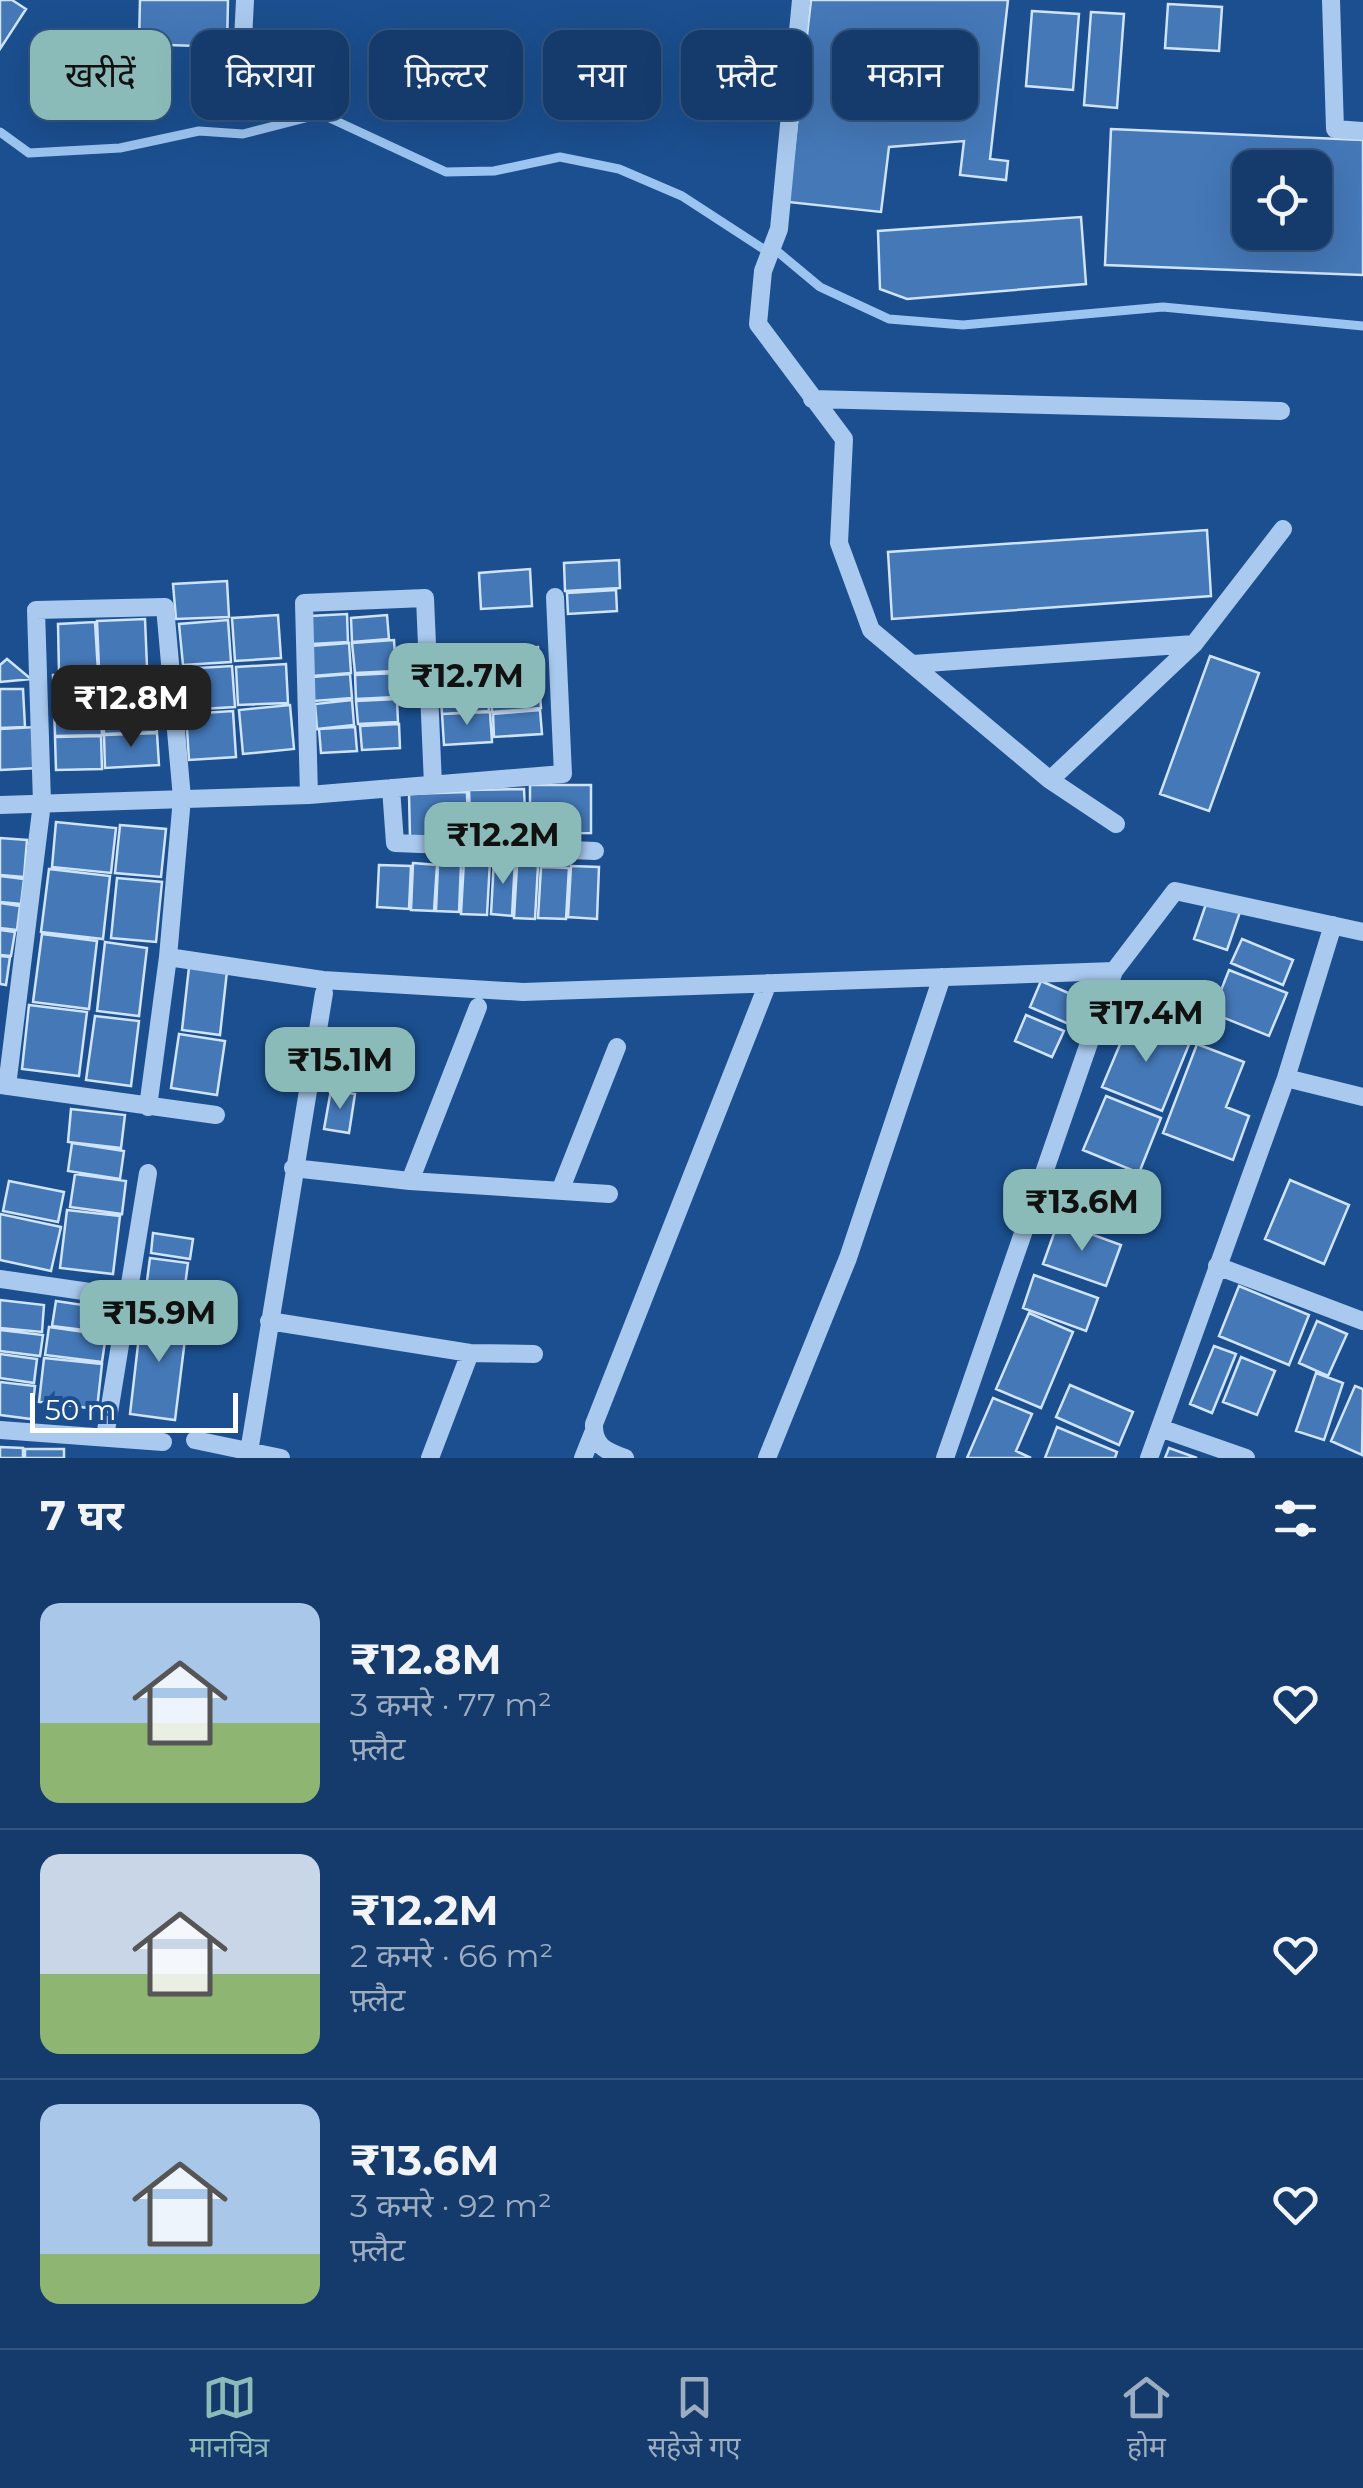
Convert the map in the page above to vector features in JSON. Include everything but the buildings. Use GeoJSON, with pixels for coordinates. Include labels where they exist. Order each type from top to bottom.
{"type":"FeatureCollection","features":[{"type":"Feature","properties":{"kind":"street"},"geometry":{"type":"LineString","coordinates":[[243,30],[244,0]]}},
{"type":"Feature","properties":{"kind":"street"},"geometry":{"type":"LineString","coordinates":[[801,0],[779,229],[763,272],[758,324],[844,439],[839,543],[871,630],[1050,780],[1116,824]]}},
{"type":"Feature","properties":{"kind":"street"},"geometry":{"type":"LineString","coordinates":[[1331,0],[1335,129],[1363,130]]}},
{"type":"Feature","properties":{"kind":"street"},"geometry":{"type":"LineString","coordinates":[[812,399],[1281,410]]}},
{"type":"Feature","properties":{"kind":"street"},"geometry":{"type":"LineString","coordinates":[[1050,780],[1194,644],[1283,528]]}},
{"type":"Feature","properties":{"kind":"street"},"geometry":{"type":"LineString","coordinates":[[309,795],[304,603],[424,598],[433,785]]}},
{"type":"Feature","properties":{"kind":"street"},"geometry":{"type":"LineString","coordinates":[[0,805],[309,795],[563,774],[556,598]]}},
{"type":"Feature","properties":{"kind":"street"},"geometry":{"type":"LineString","coordinates":[[148,1107],[168,957],[182,798],[165,607],[36,610],[42,803],[4,1085],[148,1107],[216,1115]]}},
{"type":"Feature","properties":{"kind":"street"},"geometry":{"type":"LineString","coordinates":[[912,664],[1194,644]]}},
{"type":"Feature","properties":{"kind":"street"},"geometry":{"type":"LineString","coordinates":[[391,788],[395,843],[595,851]]}},
{"type":"Feature","properties":{"kind":"street"},"geometry":{"type":"LineString","coordinates":[[945,1458],[1114,971],[1175,892],[1363,932]]}},
{"type":"Feature","properties":{"kind":"street"},"geometry":{"type":"LineString","coordinates":[[1149,1458],[1286,1078],[1333,924]]}},
{"type":"Feature","properties":{"kind":"street"},"geometry":{"type":"LineString","coordinates":[[168,957],[323,980],[524,992],[1114,971]]}},
{"type":"Feature","properties":{"kind":"street"},"geometry":{"type":"LineString","coordinates":[[767,1458],[848,1258],[942,977]]}},
{"type":"Feature","properties":{"kind":"street"},"geometry":{"type":"LineString","coordinates":[[583,1458],[768,983]]}},
{"type":"Feature","properties":{"kind":"street"},"geometry":{"type":"LineString","coordinates":[[249,1454],[292,1168],[324,993]]}},
{"type":"Feature","properties":{"kind":"street"},"geometry":{"type":"LineString","coordinates":[[410,1181],[478,1007]]}},
{"type":"Feature","properties":{"kind":"street"},"geometry":{"type":"LineString","coordinates":[[560,1191],[617,1047]]}},
{"type":"Feature","properties":{"kind":"street"},"geometry":{"type":"LineString","coordinates":[[1286,1078],[1363,1097]]}},
{"type":"Feature","properties":{"kind":"street"},"geometry":{"type":"LineString","coordinates":[[292,1168],[410,1181],[609,1194]]}},
{"type":"Feature","properties":{"kind":"street"},"geometry":{"type":"LineString","coordinates":[[105,1438],[148,1173]]}},
{"type":"Feature","properties":{"kind":"street"},"geometry":{"type":"LineString","coordinates":[[1217,1266],[1363,1321]]}},
{"type":"Feature","properties":{"kind":"street"},"geometry":{"type":"LineString","coordinates":[[0,1279],[200,1308]]}},
{"type":"Feature","properties":{"kind":"street"},"geometry":{"type":"LineString","coordinates":[[269,1320],[470,1353],[534,1354]]}},
{"type":"Feature","properties":{"kind":"street"},"geometry":{"type":"LineString","coordinates":[[430,1458],[470,1353]]}},
{"type":"Feature","properties":{"kind":"street"},"geometry":{"type":"LineString","coordinates":[[1160,1428],[1246,1458]]}},
{"type":"Feature","properties":{"kind":"street"},"geometry":{"type":"LineString","coordinates":[[0,1430],[163,1442]]}},
{"type":"Feature","properties":{"kind":"street"},"geometry":{"type":"LineString","coordinates":[[594,1433],[605,1451],[625,1458]]}},
{"type":"Feature","properties":{"kind":"street"},"geometry":{"type":"LineString","coordinates":[[195,1440],[281,1458]]}},
{"type":"Feature","properties":{"kind":"waterway"},"geometry":{"type":"LineString","coordinates":[[0,132],[29,153],[120,148],[199,131],[243,134],[321,114],[446,172],[494,171],[560,157],[619,169],[682,196],[765,250],[772,247],[820,287],[889,319],[963,325],[1163,307],[1363,326]]}}]}
